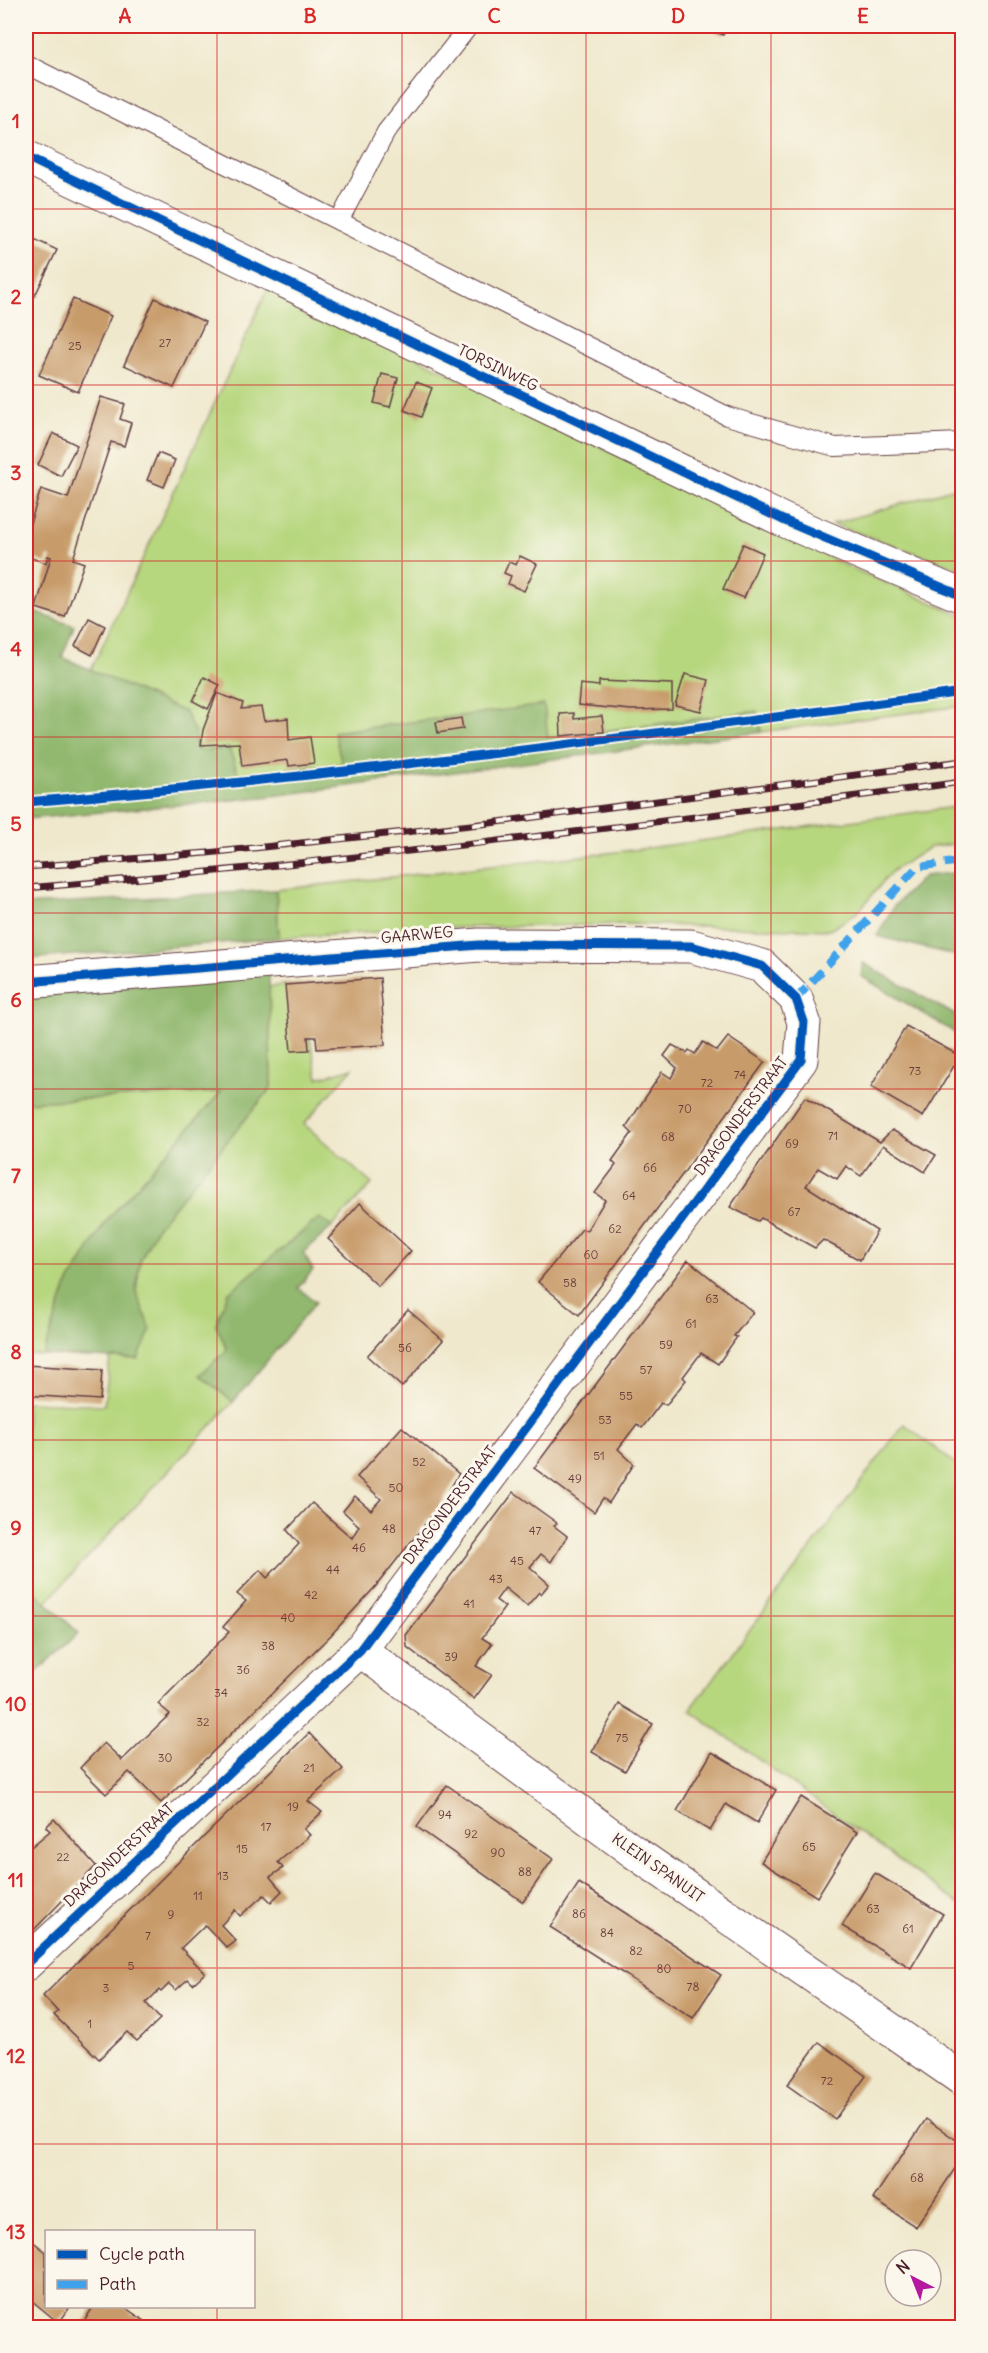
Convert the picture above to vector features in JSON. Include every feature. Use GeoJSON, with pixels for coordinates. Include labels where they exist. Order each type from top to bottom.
{"type":"FeatureCollection","features":[{"type":"Feature","properties":{"kind":"street","name":"TORSINWEG"},"geometry":{"type":"LineString","coordinates":[[26,157],[783,520],[963,596]]}},
{"type":"Feature","properties":{"kind":"street","name":"GAARWEG"},"geometry":{"type":"LineString","coordinates":[[26,982],[479,945],[691,946],[762,966],[796,999]]}},
{"type":"Feature","properties":{"kind":"street","name":"DRAGONDERSTRAAT"},"geometry":{"type":"LineString","coordinates":[[26,1964],[360,1650],[801,1060],[804,1022],[796,999]]}},
{"type":"Feature","properties":{"kind":"street","name":"KLEIN SPANUIT"},"geometry":{"type":"LineString","coordinates":[[360,1650],[634,1852],[963,2079]]}},
{"type":"Feature","properties":{"kind":"lane"},"geometry":{"type":"LineString","coordinates":[[339,221],[386,132],[469,26]]}},
{"type":"Feature","properties":{"kind":"lane"},"geometry":{"type":"LineString","coordinates":[[26,64],[727,416],[835,447],[963,442]]}},
{"type":"Feature","properties":{"kind":"green space"},"geometry":{"type":"Polygon","coordinates":[[[269,286],[849,567],[962,615],[962,706],[761,732],[757,712],[547,738],[544,706],[334,732],[343,764],[238,774],[229,748],[198,752],[194,731],[91,670],[269,286]]]}},
{"type":"Feature","properties":{"kind":"green space"},"geometry":{"type":"Polygon","coordinates":[[[962,486],[962,569],[832,524],[962,486]]]}},
{"type":"Feature","properties":{"kind":"green space"},"geometry":{"type":"Polygon","coordinates":[[[26,609],[74,626],[62,657],[185,712],[194,731],[198,751],[229,748],[238,774],[342,764],[334,732],[544,705],[548,738],[757,711],[761,732],[264,797],[26,819],[26,737],[35,707],[26,703],[26,609]]]}},
{"type":"Feature","properties":{"kind":"green space"},"geometry":{"type":"Polygon","coordinates":[[[962,806],[962,843],[930,847],[892,871],[858,912],[830,930],[632,924],[442,928],[279,938],[276,890],[617,852],[962,806]]]}},
{"type":"Feature","properties":{"kind":"green space"},"geometry":{"type":"Polygon","coordinates":[[[962,872],[962,957],[877,936],[894,906],[924,876],[962,872]]]}},
{"type":"Feature","properties":{"kind":"green space"},"geometry":{"type":"Polygon","coordinates":[[[276,890],[279,938],[26,959],[26,905],[276,890]]]}},
{"type":"Feature","properties":{"kind":"green space"},"geometry":{"type":"Polygon","coordinates":[[[863,963],[962,1019],[962,1037],[861,976],[863,963]]]}},
{"type":"Feature","properties":{"kind":"green space"},"geometry":{"type":"Polygon","coordinates":[[[269,972],[271,1088],[157,1227],[140,1261],[136,1292],[151,1329],[138,1359],[43,1355],[67,1286],[106,1221],[221,1092],[26,1102],[26,995],[269,972]]]}},
{"type":"Feature","properties":{"kind":"green space"},"geometry":{"type":"Polygon","coordinates":[[[299,983],[318,1078],[353,1068],[304,1124],[372,1184],[332,1227],[319,1218],[216,1324],[227,1350],[200,1375],[233,1402],[46,1602],[26,1584],[26,1402],[104,1405],[110,1358],[138,1359],[150,1329],[136,1292],[140,1261],[157,1227],[271,1088],[269,987],[299,983]]]}},
{"type":"Feature","properties":{"kind":"green space"},"geometry":{"type":"Polygon","coordinates":[[[222,1092],[106,1221],[67,1286],[43,1355],[26,1354],[26,1102],[222,1092]]]}},
{"type":"Feature","properties":{"kind":"green space"},"geometry":{"type":"Polygon","coordinates":[[[319,1218],[332,1227],[303,1253],[313,1270],[298,1288],[316,1302],[233,1402],[200,1375],[227,1350],[216,1324],[228,1293],[319,1218]]]}},
{"type":"Feature","properties":{"kind":"green space"},"geometry":{"type":"Polygon","coordinates":[[[904,1424],[962,1469],[962,1906],[690,1710],[904,1424]]]}},
{"type":"Feature","properties":{"kind":"green space"},"geometry":{"type":"Polygon","coordinates":[[[26,1584],[79,1633],[26,1682],[26,1584]]]}},
{"type":"Feature","properties":{"kind":"building"},"geometry":{"type":"Polygon","coordinates":[[[728,26],[723,35],[708,28],[728,26]]]}},
{"type":"Feature","properties":{"kind":"building"},"geometry":{"type":"Polygon","coordinates":[[[26,235],[57,250],[28,310],[26,309],[26,235]]]}},
{"type":"Feature","properties":{"kind":"building"},"geometry":{"type":"Polygon","coordinates":[[[155,298],[205,322],[174,388],[124,365],[155,298]]]}},
{"type":"Feature","properties":{"kind":"building"},"geometry":{"type":"Polygon","coordinates":[[[73,299],[111,316],[78,392],[39,375],[73,299]]]}},
{"type":"Feature","properties":{"kind":"building"},"geometry":{"type":"Polygon","coordinates":[[[382,374],[398,378],[390,407],[374,403],[382,374]]]}},
{"type":"Feature","properties":{"kind":"building"},"geometry":{"type":"Polygon","coordinates":[[[416,382],[432,388],[421,417],[404,410],[416,382]]]}},
{"type":"Feature","properties":{"kind":"building"},"geometry":{"type":"Polygon","coordinates":[[[101,397],[125,404],[120,419],[131,423],[124,446],[111,442],[73,559],[84,563],[65,617],[36,608],[51,557],[48,556],[46,563],[26,556],[26,536],[41,489],[68,498],[101,397]]]}},
{"type":"Feature","properties":{"kind":"building"},"geometry":{"type":"Polygon","coordinates":[[[53,433],[77,445],[61,476],[38,465],[53,433]]]}},
{"type":"Feature","properties":{"kind":"building"},"geometry":{"type":"Polygon","coordinates":[[[158,453],[175,460],[164,487],[147,480],[158,453]]]}},
{"type":"Feature","properties":{"kind":"building"},"geometry":{"type":"Polygon","coordinates":[[[743,544],[763,553],[744,598],[723,589],[743,544]]]}},
{"type":"Feature","properties":{"kind":"building"},"geometry":{"type":"Polygon","coordinates":[[[520,556],[537,564],[524,591],[508,584],[511,576],[504,573],[509,562],[516,565],[520,556]]]}},
{"type":"Feature","properties":{"kind":"building"},"geometry":{"type":"Polygon","coordinates":[[[89,618],[105,626],[92,655],[75,646],[89,618]]]}},
{"type":"Feature","properties":{"kind":"building"},"geometry":{"type":"Polygon","coordinates":[[[685,674],[709,680],[701,711],[675,705],[685,674]]]}},
{"type":"Feature","properties":{"kind":"building"},"geometry":{"type":"Polygon","coordinates":[[[204,677],[220,685],[208,709],[193,701],[204,677]]]}},
{"type":"Feature","properties":{"kind":"building"},"geometry":{"type":"Polygon","coordinates":[[[599,681],[672,684],[672,709],[632,710],[578,705],[580,684],[599,686],[599,681]]]}},
{"type":"Feature","properties":{"kind":"building"},"geometry":{"type":"Polygon","coordinates":[[[217,693],[243,703],[241,709],[261,707],[264,721],[288,718],[289,740],[310,737],[314,763],[289,766],[288,760],[242,766],[239,743],[201,745],[203,730],[217,693]]]}},
{"type":"Feature","properties":{"kind":"building"},"geometry":{"type":"Polygon","coordinates":[[[574,713],[574,719],[602,716],[604,732],[561,736],[560,714],[574,713]]]}},
{"type":"Feature","properties":{"kind":"building"},"geometry":{"type":"Polygon","coordinates":[[[461,718],[463,729],[438,733],[436,722],[461,718]]]}},
{"type":"Feature","properties":{"kind":"building"},"geometry":{"type":"Polygon","coordinates":[[[380,978],[385,1045],[317,1049],[316,1037],[308,1037],[309,1050],[291,1051],[285,985],[380,978]]]}},
{"type":"Feature","properties":{"kind":"building"},"geometry":{"type":"Polygon","coordinates":[[[906,1026],[960,1056],[923,1117],[871,1087],[906,1026]]]}},
{"type":"Feature","properties":{"kind":"building"},"geometry":{"type":"Polygon","coordinates":[[[728,1037],[765,1062],[579,1315],[538,1282],[582,1229],[587,1230],[605,1200],[595,1193],[616,1165],[612,1161],[632,1133],[626,1127],[662,1072],[671,1078],[677,1068],[664,1056],[672,1045],[687,1053],[689,1050],[695,1054],[703,1042],[717,1051],[728,1037]]]}},
{"type":"Feature","properties":{"kind":"building"},"geometry":{"type":"Polygon","coordinates":[[[805,1097],[880,1142],[892,1130],[936,1155],[925,1172],[883,1145],[861,1176],[846,1166],[837,1179],[818,1168],[806,1186],[877,1231],[860,1260],[823,1240],[815,1248],[761,1218],[758,1221],[730,1207],[805,1097]]]}},
{"type":"Feature","properties":{"kind":"building"},"geometry":{"type":"Polygon","coordinates":[[[360,1203],[411,1251],[378,1286],[328,1239],[360,1203]]]}},
{"type":"Feature","properties":{"kind":"building"},"geometry":{"type":"Polygon","coordinates":[[[688,1260],[753,1312],[734,1336],[737,1337],[718,1364],[701,1353],[683,1377],[686,1380],[666,1405],[661,1403],[642,1428],[637,1424],[618,1449],[634,1464],[609,1503],[603,1498],[594,1512],[534,1468],[688,1260]]]}},
{"type":"Feature","properties":{"kind":"building"},"geometry":{"type":"Polygon","coordinates":[[[408,1310],[443,1340],[402,1387],[367,1356],[408,1310]]]}},
{"type":"Feature","properties":{"kind":"building"},"geometry":{"type":"Polygon","coordinates":[[[26,1365],[102,1370],[100,1400],[26,1395],[26,1365]]]}},
{"type":"Feature","properties":{"kind":"building"},"geometry":{"type":"Polygon","coordinates":[[[402,1427],[459,1474],[441,1504],[376,1586],[331,1635],[161,1803],[129,1772],[106,1794],[80,1768],[104,1743],[122,1760],[170,1714],[158,1704],[229,1632],[223,1627],[246,1601],[237,1594],[260,1570],[267,1578],[299,1544],[287,1530],[312,1503],[352,1538],[359,1526],[343,1511],[355,1496],[371,1510],[381,1499],[357,1477],[402,1427]]]}},
{"type":"Feature","properties":{"kind":"building"},"geometry":{"type":"Polygon","coordinates":[[[514,1492],[557,1523],[554,1526],[567,1536],[551,1562],[541,1554],[530,1567],[549,1584],[541,1594],[539,1592],[527,1606],[505,1588],[496,1600],[505,1607],[482,1638],[492,1644],[476,1666],[492,1675],[474,1699],[407,1647],[406,1635],[514,1492]]]}},
{"type":"Feature","properties":{"kind":"building"},"geometry":{"type":"Polygon","coordinates":[[[619,1704],[653,1724],[625,1771],[592,1752],[619,1704]]]}},
{"type":"Feature","properties":{"kind":"building"},"geometry":{"type":"Polygon","coordinates":[[[309,1733],[343,1769],[308,1801],[322,1812],[304,1829],[310,1835],[278,1862],[283,1868],[270,1877],[282,1891],[271,1902],[264,1895],[240,1916],[235,1910],[221,1925],[236,1941],[227,1948],[205,1925],[181,1948],[205,1973],[193,1984],[188,1979],[176,1990],[169,1984],[161,1992],[159,1990],[146,2003],[160,2019],[137,2041],[127,2032],[99,2059],[54,2015],[58,2012],[43,1996],[309,1733]]]}},
{"type":"Feature","properties":{"kind":"building"},"geometry":{"type":"Polygon","coordinates":[[[712,1752],[776,1790],[757,1823],[726,1804],[710,1831],[677,1811],[712,1752]]]}},
{"type":"Feature","properties":{"kind":"building"},"geometry":{"type":"Polygon","coordinates":[[[447,1785],[553,1859],[523,1902],[417,1827],[447,1785]]]}},
{"type":"Feature","properties":{"kind":"building"},"geometry":{"type":"Polygon","coordinates":[[[801,1797],[857,1832],[817,1897],[761,1862],[801,1797]]]}},
{"type":"Feature","properties":{"kind":"building"},"geometry":{"type":"Polygon","coordinates":[[[54,1819],[96,1866],[26,1938],[26,1841],[31,1847],[50,1831],[46,1827],[54,1819]]]}},
{"type":"Feature","properties":{"kind":"building"},"geometry":{"type":"Polygon","coordinates":[[[875,1873],[943,1914],[911,1968],[842,1926],[875,1873]]]}},
{"type":"Feature","properties":{"kind":"building"},"geometry":{"type":"Polygon","coordinates":[[[579,1883],[721,1975],[693,2018],[550,1927],[579,1883]]]}},
{"type":"Feature","properties":{"kind":"building"},"geometry":{"type":"Polygon","coordinates":[[[819,2042],[866,2076],[835,2119],[787,2085],[819,2042]]]}},
{"type":"Feature","properties":{"kind":"building"},"geometry":{"type":"Polygon","coordinates":[[[926,2119],[962,2144],[962,2158],[916,2227],[873,2199],[926,2119]]]}},
{"type":"Feature","properties":{"kind":"building"},"geometry":{"type":"Polygon","coordinates":[[[26,2236],[45,2251],[45,2308],[69,2308],[59,2323],[26,2296],[26,2236]]]}},
{"type":"Feature","properties":{"kind":"building"},"geometry":{"type":"Polygon","coordinates":[[[92,2308],[125,2308],[155,2328],[80,2328],[92,2308]]]}},
{"type":"Feature","properties":{"kind":"railway"},"geometry":{"type":"LineString","coordinates":[[26,867],[207,853],[490,823],[962,761]]}},
{"type":"Feature","properties":{"kind":"railway"},"geometry":{"type":"LineString","coordinates":[[26,888],[378,855],[729,813],[962,782]]}},
{"type":"Feature","properties":{"kind":"marked path"},"geometry":{"type":"LineString","coordinates":[[796,999],[917,867],[962,861]]}},
{"type":"Feature","properties":{"kind":"cycle path"},"geometry":{"type":"LineString","coordinates":[[26,157],[783,520],[962,596]]}},
{"type":"Feature","properties":{"kind":"cycle path"},"geometry":{"type":"LineString","coordinates":[[26,802],[378,767],[612,739],[962,692]]}},
{"type":"Feature","properties":{"kind":"cycle path"},"geometry":{"type":"LineString","coordinates":[[26,982],[479,945],[691,946],[762,966],[796,999],[804,1022],[801,1060],[360,1650],[26,1964]]}}]}
